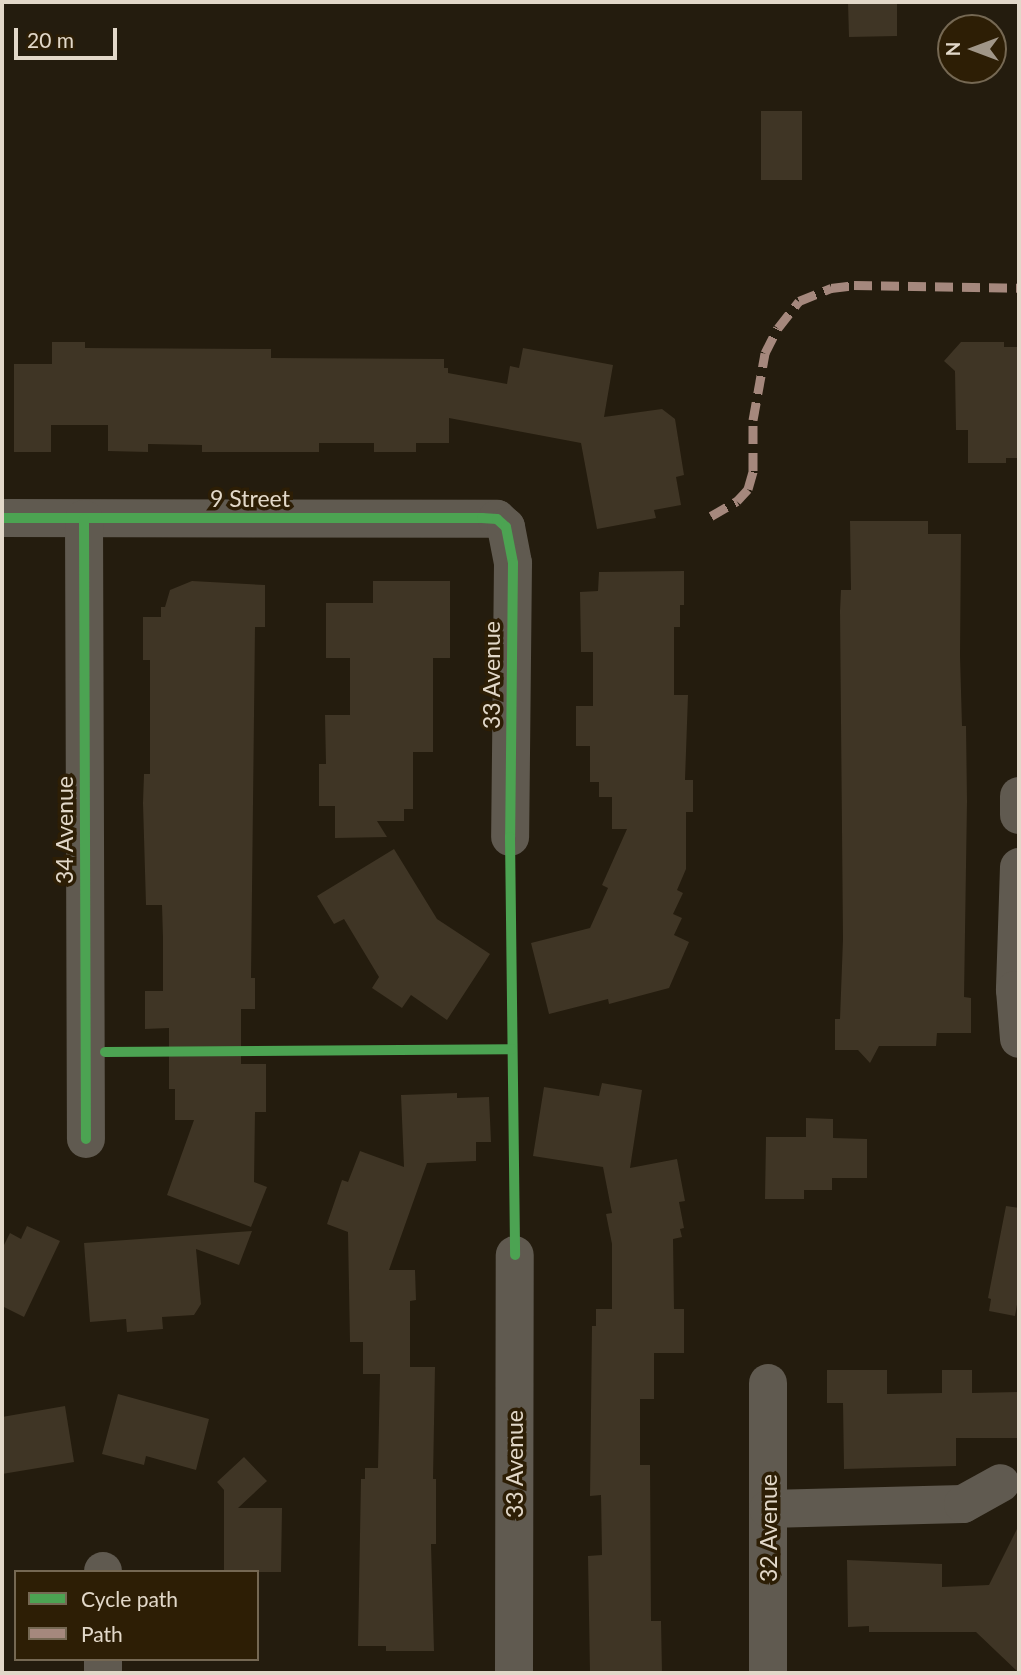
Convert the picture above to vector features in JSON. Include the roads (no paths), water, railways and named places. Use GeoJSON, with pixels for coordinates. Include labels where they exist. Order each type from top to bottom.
{"type":"FeatureCollection","features":[{"type":"Feature","properties":{"kind":"street","name":"9 Street"},"geometry":{"type":"LineString","coordinates":[[2,518],[497,519]]}},
{"type":"Feature","properties":{"kind":"street","name":"34 Avenue"},"geometry":{"type":"LineString","coordinates":[[84,519],[86,1139]]}},
{"type":"Feature","properties":{"kind":"street","name":"33 Avenue"},"geometry":{"type":"LineString","coordinates":[[497,519],[506,527],[513,564],[510,836]]}},
{"type":"Feature","properties":{"kind":"street"},"geometry":{"type":"LineString","coordinates":[[1019,796],[1019,815]]}},
{"type":"Feature","properties":{"kind":"street"},"geometry":{"type":"LineString","coordinates":[[1019,867],[1015,990],[1019,1039]]}},
{"type":"Feature","properties":{"kind":"street","name":"33 Avenue"},"geometry":{"type":"LineString","coordinates":[[514,1673],[515,1255]]}},
{"type":"Feature","properties":{"kind":"street","name":"32 Avenue"},"geometry":{"type":"LineString","coordinates":[[768,1383],[768,1673]]}},
{"type":"Feature","properties":{"kind":"street"},"geometry":{"type":"LineString","coordinates":[[768,1509],[963,1504],[1001,1483]]}}]}
